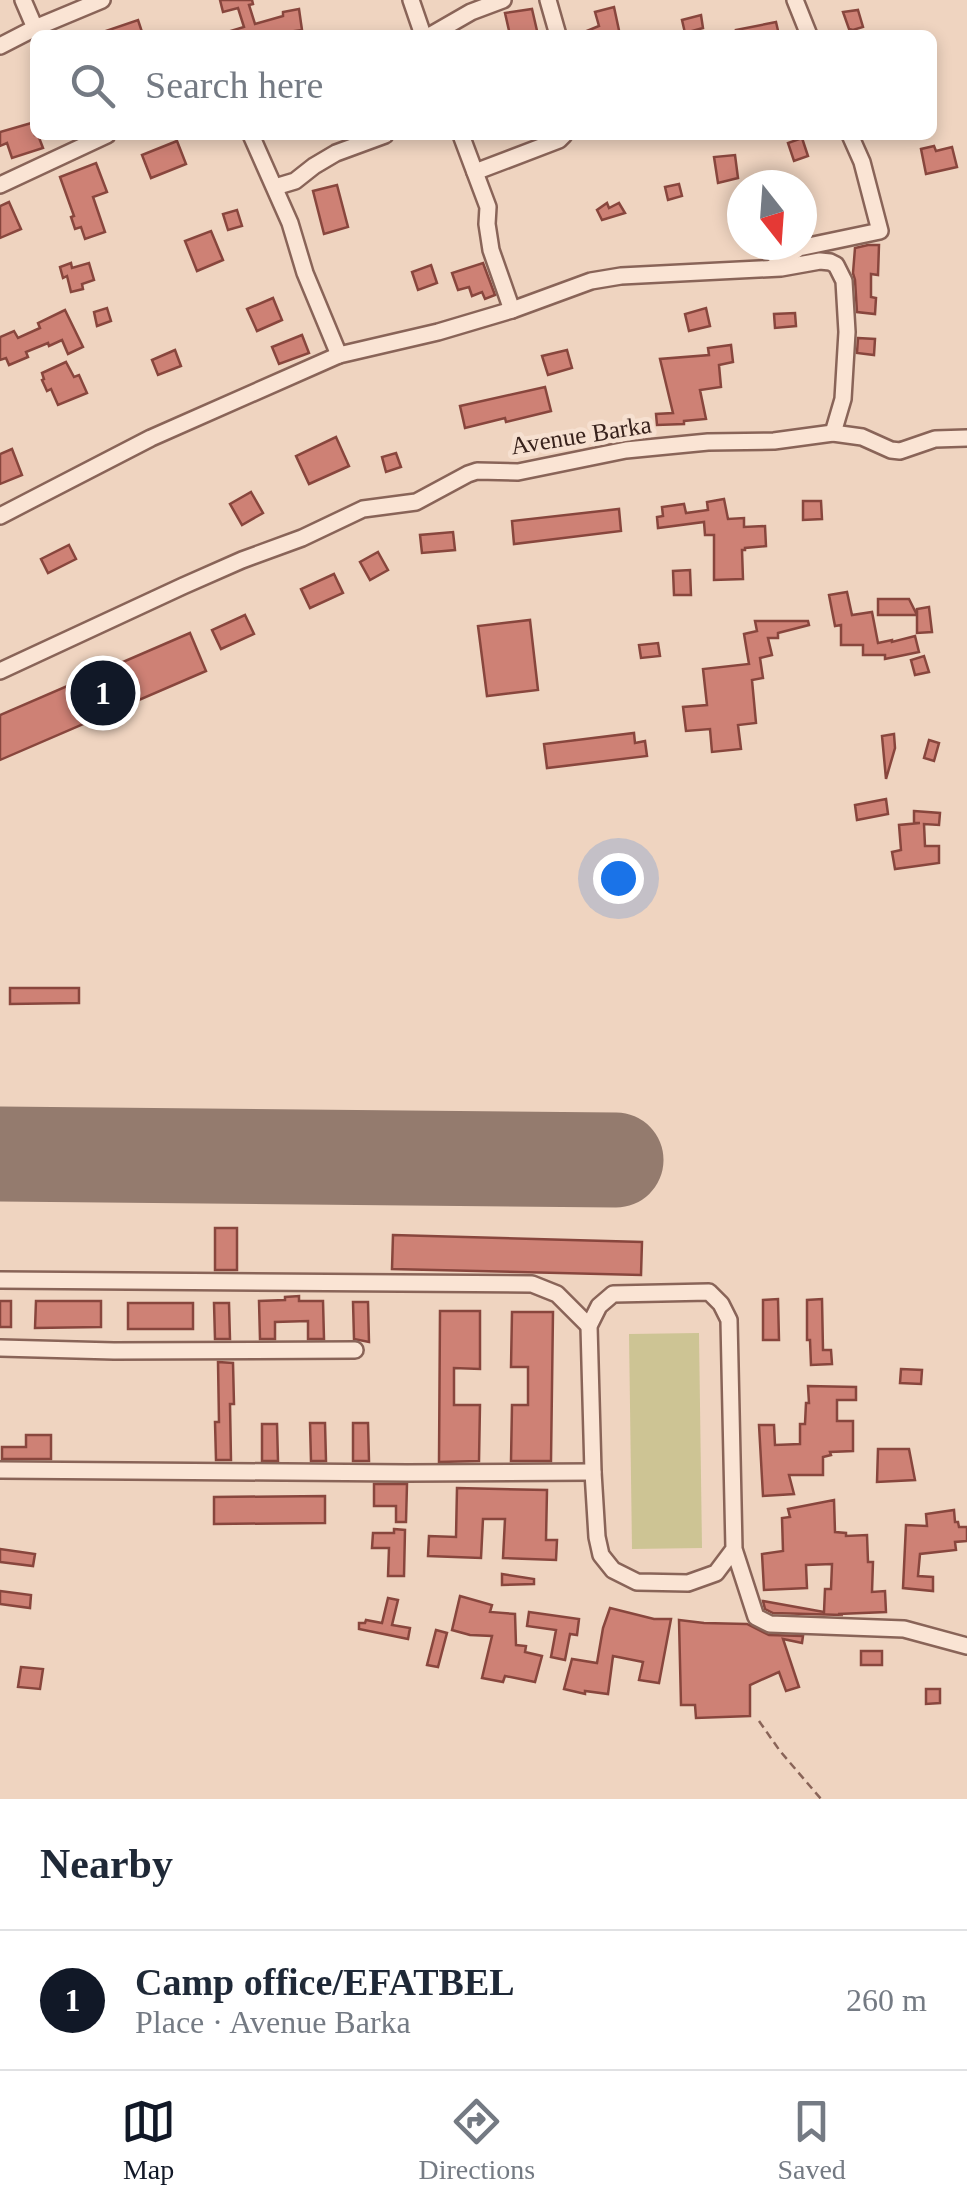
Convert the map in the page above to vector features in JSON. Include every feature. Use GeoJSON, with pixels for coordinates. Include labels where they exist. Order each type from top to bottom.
{"type":"FeatureCollection","features":[{"type":"Feature","properties":{"kind":"street"},"geometry":{"type":"LineString","coordinates":[[23,0],[35,28]]}},
{"type":"Feature","properties":{"kind":"street"},"geometry":{"type":"LineString","coordinates":[[31,30],[102,0]]}},
{"type":"Feature","properties":{"kind":"street"},"geometry":{"type":"LineString","coordinates":[[411,0],[421,30]]}},
{"type":"Feature","properties":{"kind":"street"},"geometry":{"type":"LineString","coordinates":[[440,30],[503,0]]}},
{"type":"Feature","properties":{"kind":"street"},"geometry":{"type":"LineString","coordinates":[[548,0],[557,30]]}},
{"type":"Feature","properties":{"kind":"street"},"geometry":{"type":"LineString","coordinates":[[794,0],[806,30]]}},
{"type":"Feature","properties":{"kind":"street"},"geometry":{"type":"LineString","coordinates":[[0,46],[30,31]]}},
{"type":"Feature","properties":{"kind":"street"},"geometry":{"type":"LineString","coordinates":[[0,185],[97,140]]}},
{"type":"Feature","properties":{"kind":"street"},"geometry":{"type":"LineString","coordinates":[[253,140],[290,222],[305,272],[339,355]]}},
{"type":"Feature","properties":{"kind":"street"},"geometry":{"type":"LineString","coordinates":[[275,187],[295,181],[336,153],[371,140]]}},
{"type":"Feature","properties":{"kind":"street"},"geometry":{"type":"LineString","coordinates":[[463,140],[488,207],[491,250],[512,310]]}},
{"type":"Feature","properties":{"kind":"street"},"geometry":{"type":"LineString","coordinates":[[475,172],[559,140]]}},
{"type":"Feature","properties":{"kind":"street"},"geometry":{"type":"LineString","coordinates":[[770,269],[799,248],[880,231],[852,140]]}},
{"type":"Feature","properties":{"kind":"street"},"geometry":{"type":"LineString","coordinates":[[0,516],[150,438],[339,355],[438,332],[591,281],[621,276],[830,262],[841,271],[848,332],[843,399],[833,433]]}},
{"type":"Feature","properties":{"kind":"street","name":"Avenue Barka"},"geometry":{"type":"LineString","coordinates":[[0,670],[242,560],[363,510],[416,502],[477,471],[518,472],[626,450],[708,442],[774,441],[833,433],[900,451],[935,439],[967,438]]}},
{"type":"Feature","properties":{"kind":"street"},"geometry":{"type":"LineString","coordinates":[[0,1280],[532,1284],[557,1294],[589,1326]]}},
{"type":"Feature","properties":{"kind":"street"},"geometry":{"type":"LineString","coordinates":[[734,1548],[716,1573],[688,1583],[637,1582],[613,1570],[601,1555],[593,1472],[589,1326],[599,1306],[613,1294],[708,1292],[721,1304],[729,1320],[734,1548],[756,1617],[762,1622],[904,1629],[967,1646]]}},
{"type":"Feature","properties":{"kind":"street"},"geometry":{"type":"LineString","coordinates":[[0,1348],[114,1352],[355,1350]]}},
{"type":"Feature","properties":{"kind":"street"},"geometry":{"type":"LineString","coordinates":[[0,1470],[593,1472]]}},
{"type":"Feature","properties":{"kind":"path"},"geometry":{"type":"LineString","coordinates":[[759,1721],[821,1799]]}},
{"type":"Feature","properties":{"kind":"shaded area"},"geometry":{"type":"Polygon","coordinates":[[[699,1333],[702,1548],[632,1549],[629,1334],[699,1333]]]}},
{"type":"Feature","properties":{"kind":"building"},"geometry":{"type":"Polygon","coordinates":[[[220,0],[252,0],[249,5],[255,24],[299,9],[302,30],[234,30],[244,27],[238,8],[223,12],[220,0]]]}},
{"type":"Feature","properties":{"kind":"building"},"geometry":{"type":"Polygon","coordinates":[[[614,7],[619,30],[589,30],[599,26],[595,12],[614,7]]]}},
{"type":"Feature","properties":{"kind":"building"},"geometry":{"type":"Polygon","coordinates":[[[532,9],[537,30],[509,30],[505,13],[532,9]]]}},
{"type":"Feature","properties":{"kind":"building"},"geometry":{"type":"Polygon","coordinates":[[[858,10],[863,27],[849,29],[843,12],[858,10]]]}},
{"type":"Feature","properties":{"kind":"building"},"geometry":{"type":"Polygon","coordinates":[[[701,15],[703,28],[684,30],[682,20],[701,15]]]}},
{"type":"Feature","properties":{"kind":"building"},"geometry":{"type":"Polygon","coordinates":[[[138,20],[141,30],[109,30],[138,20]]]}},
{"type":"Feature","properties":{"kind":"building"},"geometry":{"type":"Polygon","coordinates":[[[776,22],[778,30],[736,30],[776,22]]]}},
{"type":"Feature","properties":{"kind":"building"},"geometry":{"type":"Polygon","coordinates":[[[30,123],[30,140],[40,140],[43,148],[12,158],[7,143],[0,146],[0,132],[30,123]]]}},
{"type":"Feature","properties":{"kind":"building"},"geometry":{"type":"Polygon","coordinates":[[[803,140],[808,156],[794,161],[788,143],[803,140]]]}},
{"type":"Feature","properties":{"kind":"building"},"geometry":{"type":"Polygon","coordinates":[[[177,141],[186,164],[151,178],[142,155],[177,141]]]}},
{"type":"Feature","properties":{"kind":"building"},"geometry":{"type":"Polygon","coordinates":[[[934,146],[936,151],[952,147],[957,167],[926,174],[921,149],[934,146]]]}},
{"type":"Feature","properties":{"kind":"building"},"geometry":{"type":"Polygon","coordinates":[[[735,155],[737,170],[727,170],[727,181],[718,183],[714,157],[735,155]]]}},
{"type":"Feature","properties":{"kind":"building"},"geometry":{"type":"Polygon","coordinates":[[[96,163],[107,192],[93,197],[105,232],[85,239],[81,227],[75,229],[60,177],[96,163]]]}},
{"type":"Feature","properties":{"kind":"building"},"geometry":{"type":"Polygon","coordinates":[[[679,184],[682,196],[668,200],[665,187],[679,184]]]}},
{"type":"Feature","properties":{"kind":"building"},"geometry":{"type":"Polygon","coordinates":[[[337,185],[348,227],[324,234],[313,191],[337,185]]]}},
{"type":"Feature","properties":{"kind":"building"},"geometry":{"type":"Polygon","coordinates":[[[9,202],[21,229],[0,238],[0,206],[9,202]]]}},
{"type":"Feature","properties":{"kind":"building"},"geometry":{"type":"Polygon","coordinates":[[[607,203],[609,208],[619,203],[625,213],[602,220],[597,210],[607,203]]]}},
{"type":"Feature","properties":{"kind":"building"},"geometry":{"type":"Polygon","coordinates":[[[237,210],[242,226],[228,230],[223,214],[237,210]]]}},
{"type":"Feature","properties":{"kind":"building"},"geometry":{"type":"Polygon","coordinates":[[[211,231],[223,260],[197,271],[185,241],[211,231]]]}},
{"type":"Feature","properties":{"kind":"building"},"geometry":{"type":"Polygon","coordinates":[[[879,245],[878,275],[871,274],[875,314],[857,312],[853,273],[855,248],[879,245]]]}},
{"type":"Feature","properties":{"kind":"building"},"geometry":{"type":"Polygon","coordinates":[[[71,263],[72,268],[89,263],[94,280],[71,292],[60,267],[71,263]]]}},
{"type":"Feature","properties":{"kind":"building"},"geometry":{"type":"Polygon","coordinates":[[[483,263],[495,295],[485,299],[482,292],[472,296],[469,287],[458,290],[452,273],[483,263]]]}},
{"type":"Feature","properties":{"kind":"building"},"geometry":{"type":"Polygon","coordinates":[[[431,265],[437,283],[418,290],[412,272],[431,265]]]}},
{"type":"Feature","properties":{"kind":"building"},"geometry":{"type":"Polygon","coordinates":[[[273,298],[282,320],[257,331],[247,309],[273,298]]]}},
{"type":"Feature","properties":{"kind":"building"},"geometry":{"type":"Polygon","coordinates":[[[107,308],[111,321],[97,326],[94,312],[107,308]]]}},
{"type":"Feature","properties":{"kind":"building"},"geometry":{"type":"Polygon","coordinates":[[[706,308],[710,326],[689,331],[685,314],[706,308]]]}},
{"type":"Feature","properties":{"kind":"building"},"geometry":{"type":"Polygon","coordinates":[[[65,310],[83,347],[68,354],[62,340],[26,352],[28,357],[9,365],[6,358],[0,360],[0,337],[14,331],[18,338],[65,310]]]}},
{"type":"Feature","properties":{"kind":"building"},"geometry":{"type":"Polygon","coordinates":[[[795,313],[796,326],[775,328],[774,314],[795,313]]]}},
{"type":"Feature","properties":{"kind":"building"},"geometry":{"type":"Polygon","coordinates":[[[302,335],[309,353],[279,364],[272,347],[302,335]]]}},
{"type":"Feature","properties":{"kind":"building"},"geometry":{"type":"Polygon","coordinates":[[[858,338],[875,339],[874,355],[857,353],[858,338]]]}},
{"type":"Feature","properties":{"kind":"building"},"geometry":{"type":"Polygon","coordinates":[[[731,345],[733,362],[719,365],[721,387],[700,390],[706,419],[657,425],[656,414],[673,413],[660,359],[709,355],[708,348],[731,345]]]}},
{"type":"Feature","properties":{"kind":"building"},"geometry":{"type":"Polygon","coordinates":[[[175,350],[181,366],[158,375],[152,360],[175,350]]]}},
{"type":"Feature","properties":{"kind":"building"},"geometry":{"type":"Polygon","coordinates":[[[567,350],[572,368],[548,375],[542,356],[567,350]]]}},
{"type":"Feature","properties":{"kind":"building"},"geometry":{"type":"Polygon","coordinates":[[[66,362],[74,377],[79,375],[87,393],[58,405],[51,389],[47,391],[42,373],[66,362]]]}},
{"type":"Feature","properties":{"kind":"building"},"geometry":{"type":"Polygon","coordinates":[[[545,387],[551,411],[465,428],[460,406],[545,387]]]}},
{"type":"Feature","properties":{"kind":"building"},"geometry":{"type":"Polygon","coordinates":[[[336,437],[349,466],[309,484],[296,456],[336,437]]]}},
{"type":"Feature","properties":{"kind":"building"},"geometry":{"type":"Polygon","coordinates":[[[12,449],[22,475],[0,484],[0,454],[12,449]]]}},
{"type":"Feature","properties":{"kind":"building"},"geometry":{"type":"Polygon","coordinates":[[[396,453],[401,467],[386,472],[382,457],[396,453]]]}},
{"type":"Feature","properties":{"kind":"building"},"geometry":{"type":"Polygon","coordinates":[[[251,492],[263,513],[242,525],[230,504],[251,492]]]}},
{"type":"Feature","properties":{"kind":"building"},"geometry":{"type":"Polygon","coordinates":[[[724,499],[728,519],[744,518],[744,527],[765,526],[766,546],[742,550],[743,579],[714,580],[714,535],[705,535],[704,522],[658,528],[657,517],[663,516],[662,507],[684,504],[686,513],[708,510],[707,502],[724,499]]]}},
{"type":"Feature","properties":{"kind":"building"},"geometry":{"type":"Polygon","coordinates":[[[803,501],[821,501],[822,519],[803,520],[803,501]]]}},
{"type":"Feature","properties":{"kind":"building"},"geometry":{"type":"Polygon","coordinates":[[[619,509],[621,531],[514,544],[512,521],[619,509]]]}},
{"type":"Feature","properties":{"kind":"building"},"geometry":{"type":"Polygon","coordinates":[[[453,532],[455,550],[422,553],[420,535],[453,532]]]}},
{"type":"Feature","properties":{"kind":"building"},"geometry":{"type":"Polygon","coordinates":[[[69,545],[76,559],[48,573],[41,559],[69,545]]]}},
{"type":"Feature","properties":{"kind":"building"},"geometry":{"type":"Polygon","coordinates":[[[378,552],[388,570],[370,580],[360,562],[378,552]]]}},
{"type":"Feature","properties":{"kind":"building"},"geometry":{"type":"Polygon","coordinates":[[[690,570],[691,595],[674,595],[673,571],[690,570]]]}},
{"type":"Feature","properties":{"kind":"building"},"geometry":{"type":"Polygon","coordinates":[[[334,574],[343,593],[310,608],[301,589],[334,574]]]}},
{"type":"Feature","properties":{"kind":"building"},"geometry":{"type":"Polygon","coordinates":[[[847,592],[852,615],[872,612],[878,643],[915,636],[919,652],[885,659],[885,655],[863,655],[863,645],[841,645],[841,625],[835,626],[829,595],[847,592]]]}},
{"type":"Feature","properties":{"kind":"building"},"geometry":{"type":"Polygon","coordinates":[[[878,599],[909,599],[917,615],[878,615],[878,599]]]}},
{"type":"Feature","properties":{"kind":"building"},"geometry":{"type":"Polygon","coordinates":[[[929,607],[932,632],[917,633],[917,609],[929,607]]]}},
{"type":"Feature","properties":{"kind":"building"},"geometry":{"type":"Polygon","coordinates":[[[245,615],[254,634],[221,649],[212,630],[245,615]]]}},
{"type":"Feature","properties":{"kind":"building"},"geometry":{"type":"Polygon","coordinates":[[[530,620],[538,690],[487,696],[478,626],[530,620]]]}},
{"type":"Feature","properties":{"kind":"building"},"geometry":{"type":"Polygon","coordinates":[[[755,621],[808,621],[809,625],[778,633],[778,638],[768,638],[772,655],[760,658],[763,678],[752,680],[756,723],[738,725],[741,749],[712,752],[710,729],[686,731],[683,707],[707,705],[703,669],[749,664],[744,634],[757,631],[755,621]]]}},
{"type":"Feature","properties":{"kind":"building"},"geometry":{"type":"Polygon","coordinates":[[[190,633],[206,671],[0,760],[0,715],[190,633]]]}},
{"type":"Feature","properties":{"kind":"building"},"geometry":{"type":"Polygon","coordinates":[[[658,643],[660,656],[641,658],[639,645],[658,643]]]}},
{"type":"Feature","properties":{"kind":"building"},"geometry":{"type":"Polygon","coordinates":[[[924,656],[929,672],[915,675],[911,660],[924,656]]]}},
{"type":"Feature","properties":{"kind":"building"},"geometry":{"type":"Polygon","coordinates":[[[634,733],[635,743],[645,741],[647,756],[547,768],[544,744],[634,733]]]}},
{"type":"Feature","properties":{"kind":"building"},"geometry":{"type":"Polygon","coordinates":[[[894,734],[895,748],[886,779],[882,736],[894,734]]]}},
{"type":"Feature","properties":{"kind":"building"},"geometry":{"type":"Polygon","coordinates":[[[929,740],[939,743],[934,761],[924,758],[929,740]]]}},
{"type":"Feature","properties":{"kind":"building"},"geometry":{"type":"Polygon","coordinates":[[[886,799],[888,814],[857,820],[855,805],[886,799]]]}},
{"type":"Feature","properties":{"kind":"building"},"geometry":{"type":"Polygon","coordinates":[[[914,811],[940,813],[939,825],[924,824],[925,846],[939,846],[939,863],[895,869],[892,852],[901,850],[899,825],[920,823],[914,823],[914,811]]]}},
{"type":"Feature","properties":{"kind":"building"},"geometry":{"type":"Polygon","coordinates":[[[10,988],[79,988],[79,1003],[10,1004],[10,988]]]}},
{"type":"Feature","properties":{"kind":"building"},"geometry":{"type":"Polygon","coordinates":[[[215,1228],[237,1228],[237,1270],[215,1270],[215,1228]]]}},
{"type":"Feature","properties":{"kind":"building"},"geometry":{"type":"Polygon","coordinates":[[[393,1235],[642,1242],[641,1275],[392,1269],[393,1235]]]}},
{"type":"Feature","properties":{"kind":"building"},"geometry":{"type":"Polygon","coordinates":[[[299,1296],[299,1301],[323,1301],[324,1339],[308,1339],[308,1321],[275,1322],[275,1339],[260,1339],[259,1301],[299,1296]]]}},
{"type":"Feature","properties":{"kind":"building"},"geometry":{"type":"Polygon","coordinates":[[[778,1299],[779,1340],[763,1340],[763,1300],[778,1299]]]}},
{"type":"Feature","properties":{"kind":"building"},"geometry":{"type":"Polygon","coordinates":[[[822,1299],[823,1350],[831,1350],[832,1364],[811,1365],[807,1300],[822,1299]]]}},
{"type":"Feature","properties":{"kind":"building"},"geometry":{"type":"Polygon","coordinates":[[[0,1301],[11,1301],[11,1327],[0,1327],[0,1301]]]}},
{"type":"Feature","properties":{"kind":"building"},"geometry":{"type":"Polygon","coordinates":[[[36,1301],[101,1301],[101,1327],[35,1328],[36,1301]]]}},
{"type":"Feature","properties":{"kind":"building"},"geometry":{"type":"Polygon","coordinates":[[[353,1302],[368,1302],[369,1342],[354,1339],[353,1302]]]}},
{"type":"Feature","properties":{"kind":"building"},"geometry":{"type":"Polygon","coordinates":[[[128,1303],[193,1303],[193,1329],[128,1329],[128,1303]]]}},
{"type":"Feature","properties":{"kind":"building"},"geometry":{"type":"Polygon","coordinates":[[[214,1303],[229,1303],[230,1339],[215,1339],[214,1303]]]}},
{"type":"Feature","properties":{"kind":"building"},"geometry":{"type":"Polygon","coordinates":[[[440,1311],[480,1311],[480,1369],[454,1368],[454,1405],[480,1405],[479,1461],[439,1462],[440,1311]]]}},
{"type":"Feature","properties":{"kind":"building"},"geometry":{"type":"Polygon","coordinates":[[[512,1312],[553,1312],[551,1461],[511,1461],[512,1405],[528,1405],[528,1367],[511,1367],[512,1312]]]}},
{"type":"Feature","properties":{"kind":"building"},"geometry":{"type":"Polygon","coordinates":[[[218,1362],[233,1363],[231,1460],[216,1460],[218,1362]]]}},
{"type":"Feature","properties":{"kind":"building"},"geometry":{"type":"Polygon","coordinates":[[[901,1369],[922,1370],[921,1384],[900,1383],[901,1369]]]}},
{"type":"Feature","properties":{"kind":"building"},"geometry":{"type":"Polygon","coordinates":[[[808,1386],[856,1387],[856,1400],[837,1400],[837,1421],[853,1421],[853,1451],[830,1452],[831,1455],[823,1457],[823,1475],[789,1475],[794,1494],[763,1496],[759,1425],[774,1425],[775,1445],[800,1444],[800,1424],[805,1424],[809,1403],[808,1386]]]}},
{"type":"Feature","properties":{"kind":"building"},"geometry":{"type":"Polygon","coordinates":[[[310,1423],[325,1423],[326,1461],[311,1461],[310,1423]]]}},
{"type":"Feature","properties":{"kind":"building"},"geometry":{"type":"Polygon","coordinates":[[[353,1423],[368,1423],[369,1461],[353,1461],[353,1423]]]}},
{"type":"Feature","properties":{"kind":"building"},"geometry":{"type":"Polygon","coordinates":[[[262,1424],[277,1424],[278,1461],[262,1461],[262,1424]]]}},
{"type":"Feature","properties":{"kind":"building"},"geometry":{"type":"Polygon","coordinates":[[[26,1435],[51,1435],[51,1459],[2,1459],[2,1447],[26,1447],[26,1435]]]}},
{"type":"Feature","properties":{"kind":"building"},"geometry":{"type":"Polygon","coordinates":[[[878,1449],[909,1449],[915,1480],[877,1482],[878,1449]]]}},
{"type":"Feature","properties":{"kind":"building"},"geometry":{"type":"Polygon","coordinates":[[[374,1484],[407,1484],[406,1522],[396,1522],[396,1506],[374,1506],[374,1484]]]}},
{"type":"Feature","properties":{"kind":"building"},"geometry":{"type":"Polygon","coordinates":[[[457,1488],[547,1490],[546,1540],[557,1540],[556,1560],[503,1558],[505,1519],[483,1519],[481,1558],[428,1556],[429,1536],[456,1537],[457,1488]]]}},
{"type":"Feature","properties":{"kind":"building"},"geometry":{"type":"Polygon","coordinates":[[[325,1496],[325,1523],[214,1524],[214,1497],[325,1496]]]}},
{"type":"Feature","properties":{"kind":"building"},"geometry":{"type":"Polygon","coordinates":[[[834,1500],[835,1532],[867,1535],[868,1562],[873,1562],[872,1592],[885,1591],[886,1612],[838,1614],[843,1615],[773,1613],[765,1609],[763,1601],[824,1612],[825,1589],[831,1589],[832,1564],[806,1565],[807,1588],[764,1590],[762,1554],[783,1551],[782,1518],[790,1517],[788,1509],[834,1500]]]}},
{"type":"Feature","properties":{"kind":"building"},"geometry":{"type":"Polygon","coordinates":[[[954,1510],[955,1522],[959,1527],[967,1527],[967,1541],[955,1542],[956,1550],[920,1554],[918,1576],[933,1577],[933,1591],[903,1588],[906,1525],[927,1526],[926,1514],[954,1510]]]}},
{"type":"Feature","properties":{"kind":"building"},"geometry":{"type":"Polygon","coordinates":[[[394,1529],[405,1530],[404,1576],[388,1576],[389,1548],[372,1548],[373,1533],[394,1533],[394,1529]]]}},
{"type":"Feature","properties":{"kind":"building"},"geometry":{"type":"Polygon","coordinates":[[[0,1549],[35,1554],[33,1566],[0,1562],[0,1549]]]}},
{"type":"Feature","properties":{"kind":"building"},"geometry":{"type":"Polygon","coordinates":[[[502,1574],[534,1579],[534,1584],[502,1585],[502,1574]]]}},
{"type":"Feature","properties":{"kind":"building"},"geometry":{"type":"Polygon","coordinates":[[[0,1591],[31,1595],[30,1608],[0,1604],[0,1591]]]}},
{"type":"Feature","properties":{"kind":"building"},"geometry":{"type":"Polygon","coordinates":[[[460,1596],[492,1605],[490,1612],[515,1614],[516,1645],[542,1656],[535,1682],[505,1676],[503,1682],[482,1678],[492,1636],[452,1630],[460,1596]]]}},
{"type":"Feature","properties":{"kind":"building"},"geometry":{"type":"Polygon","coordinates":[[[388,1598],[398,1600],[392,1625],[410,1628],[408,1639],[359,1629],[359,1623],[366,1620],[382,1623],[388,1598]]]}},
{"type":"Feature","properties":{"kind":"building"},"geometry":{"type":"Polygon","coordinates":[[[610,1608],[654,1619],[671,1619],[659,1683],[639,1680],[643,1662],[613,1656],[608,1694],[564,1689],[572,1659],[597,1663],[610,1608]]]}},
{"type":"Feature","properties":{"kind":"building"},"geometry":{"type":"Polygon","coordinates":[[[529,1612],[579,1619],[577,1635],[570,1634],[565,1660],[551,1657],[556,1630],[527,1626],[529,1612]]]}},
{"type":"Feature","properties":{"kind":"building"},"geometry":{"type":"Polygon","coordinates":[[[679,1620],[747,1624],[769,1635],[803,1636],[802,1643],[783,1639],[799,1687],[786,1691],[779,1672],[750,1685],[750,1716],[696,1718],[695,1705],[681,1705],[679,1620]]]}},
{"type":"Feature","properties":{"kind":"building"},"geometry":{"type":"Polygon","coordinates":[[[436,1630],[447,1633],[438,1667],[427,1665],[436,1630]]]}},
{"type":"Feature","properties":{"kind":"building"},"geometry":{"type":"Polygon","coordinates":[[[861,1651],[882,1651],[882,1665],[861,1665],[861,1651]]]}},
{"type":"Feature","properties":{"kind":"building"},"geometry":{"type":"Polygon","coordinates":[[[21,1667],[43,1669],[40,1689],[18,1687],[21,1667]]]}},
{"type":"Feature","properties":{"kind":"building"},"geometry":{"type":"Polygon","coordinates":[[[926,1689],[940,1689],[940,1703],[926,1704],[926,1689]]]}},
{"type":"Feature","properties":{"kind":"runway"},"geometry":{"type":"LineString","coordinates":[[0,1154],[616,1160]]}},
{"type":"Feature","properties":{"kind":"place","name":"Camp office/EFATBEL"},"geometry":{"type":"Point","coordinates":[103,693]}}]}
